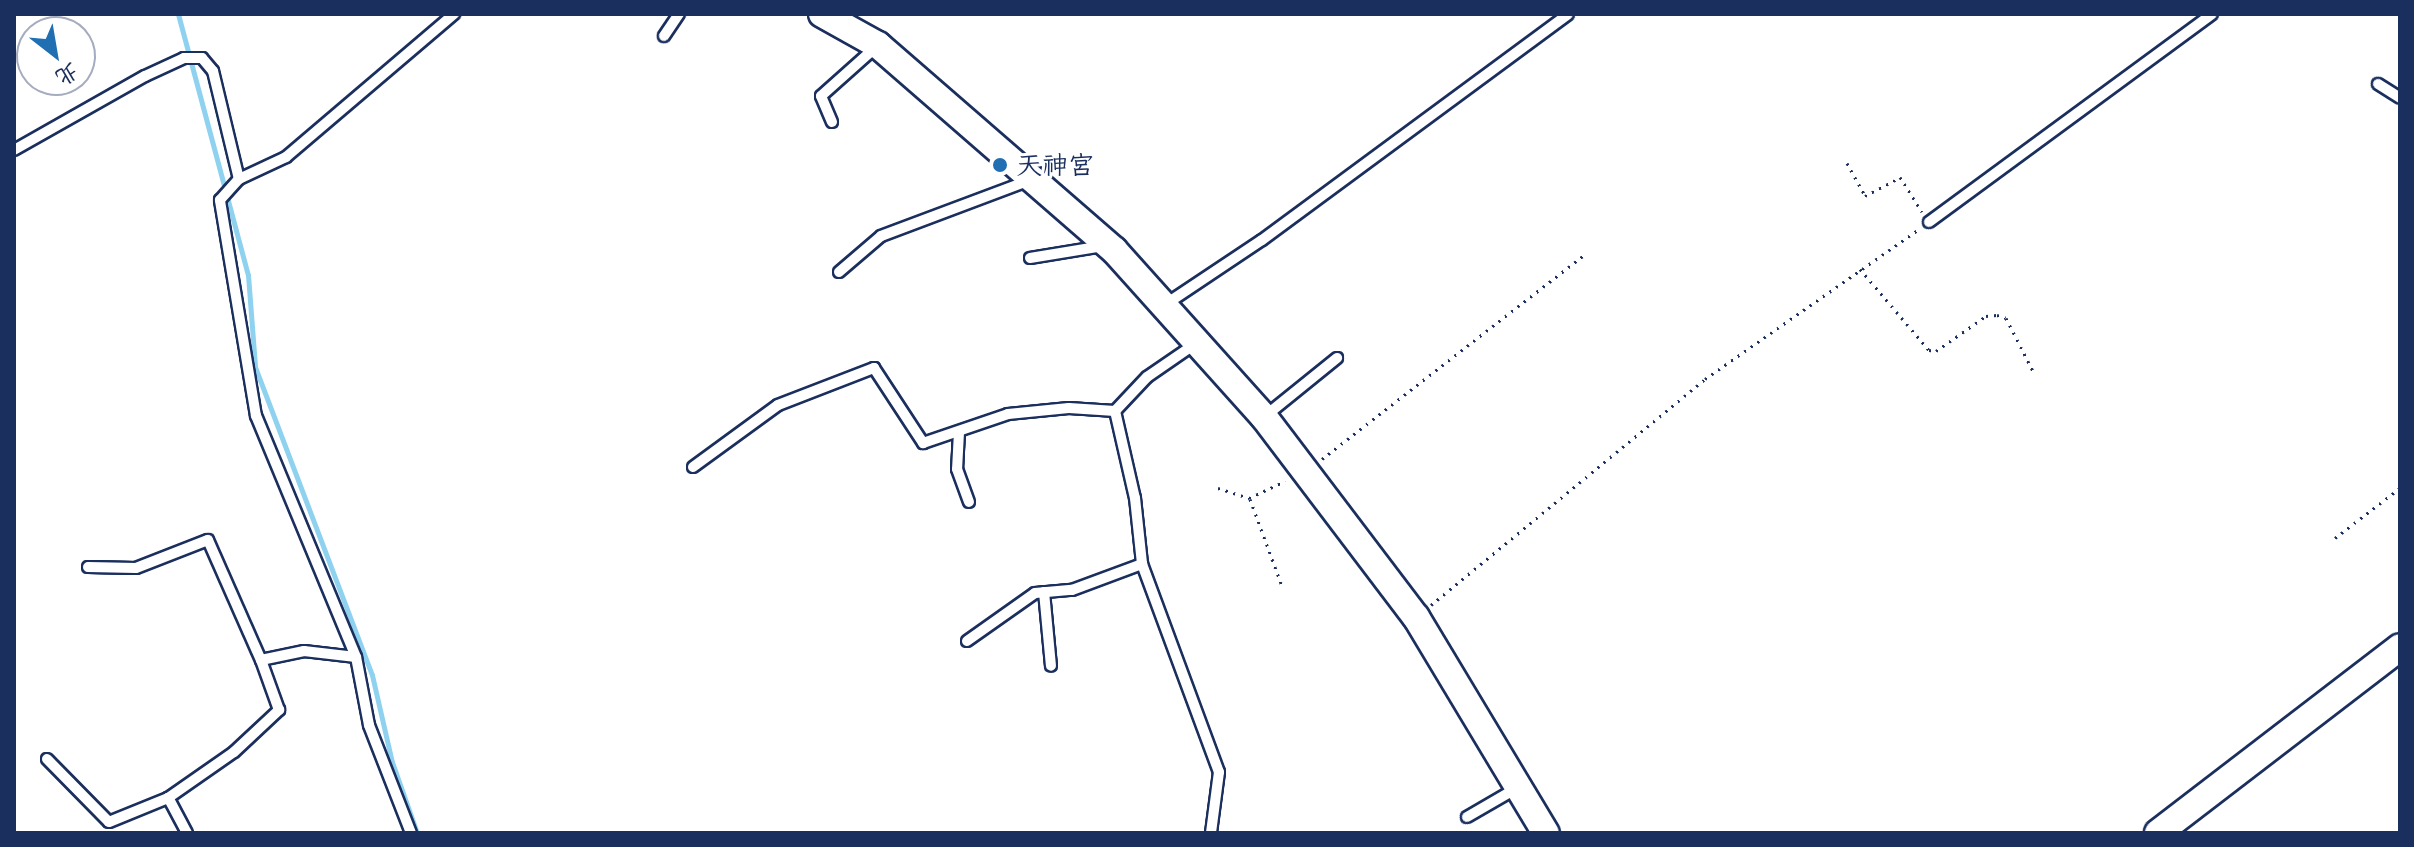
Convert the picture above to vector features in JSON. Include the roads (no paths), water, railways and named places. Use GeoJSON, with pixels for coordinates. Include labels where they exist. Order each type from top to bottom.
{"type":"FeatureCollection","features":[{"type":"Feature","properties":{"kind":"street"},"geometry":{"type":"LineString","coordinates":[[822,14],[878,45],[1108,244],[1264,417],[1308,469],[1416,617],[1546,833]]}},
{"type":"Feature","properties":{"kind":"street"},"geometry":{"type":"LineString","coordinates":[[2158,833],[2400,647]]}},
{"type":"Feature","properties":{"kind":"lane"},"geometry":{"type":"LineString","coordinates":[[411,833],[369,725],[356,657],[256,416],[220,200],[239,179],[286,157],[454,14]]}},
{"type":"Feature","properties":{"kind":"lane"},"geometry":{"type":"LineString","coordinates":[[664,36],[679,14]]}},
{"type":"Feature","properties":{"kind":"lane"},"geometry":{"type":"LineString","coordinates":[[1164,305],[1262,240],[1568,14]]}},
{"type":"Feature","properties":{"kind":"lane"},"geometry":{"type":"LineString","coordinates":[[1929,222],[2212,14]]}},
{"type":"Feature","properties":{"kind":"lane"},"geometry":{"type":"LineString","coordinates":[[832,122],[821,96],[878,45]]}},
{"type":"Feature","properties":{"kind":"lane"},"geometry":{"type":"LineString","coordinates":[[14,150],[145,76],[184,58],[202,58],[213,71],[239,179]]}},
{"type":"Feature","properties":{"kind":"lane"},"geometry":{"type":"LineString","coordinates":[[2378,84],[2400,98]]}},
{"type":"Feature","properties":{"kind":"lane"},"geometry":{"type":"LineString","coordinates":[[839,272],[881,236],[1031,179]]}},
{"type":"Feature","properties":{"kind":"lane"},"geometry":{"type":"LineString","coordinates":[[1030,258],[1108,244]]}},
{"type":"Feature","properties":{"kind":"lane"},"geometry":{"type":"LineString","coordinates":[[1115,411],[1147,377],[1196,343]]}},
{"type":"Feature","properties":{"kind":"lane"},"geometry":{"type":"LineString","coordinates":[[1264,417],[1337,358]]}},
{"type":"Feature","properties":{"kind":"lane"},"geometry":{"type":"LineString","coordinates":[[693,467],[778,405],[874,368],[923,443],[1008,414],[1069,408],[1115,411]]}},
{"type":"Feature","properties":{"kind":"lane"},"geometry":{"type":"LineString","coordinates":[[1115,411],[1135,498],[1142,564],[1219,772],[1211,833]]}},
{"type":"Feature","properties":{"kind":"lane"},"geometry":{"type":"LineString","coordinates":[[959,432],[957,469],[969,502]]}},
{"type":"Feature","properties":{"kind":"lane"},"geometry":{"type":"LineString","coordinates":[[47,759],[109,822],[168,798],[234,752],[279,710],[261,660],[208,540],[136,568],[88,567]]}},
{"type":"Feature","properties":{"kind":"lane"},"geometry":{"type":"LineString","coordinates":[[967,641],[1035,593],[1072,590],[1142,564]]}},
{"type":"Feature","properties":{"kind":"lane"},"geometry":{"type":"LineString","coordinates":[[1044,592],[1051,666]]}},
{"type":"Feature","properties":{"kind":"lane"},"geometry":{"type":"LineString","coordinates":[[261,660],[304,651],[356,657]]}},
{"type":"Feature","properties":{"kind":"lane"},"geometry":{"type":"LineString","coordinates":[[1467,817],[1518,787]]}},
{"type":"Feature","properties":{"kind":"lane"},"geometry":{"type":"LineString","coordinates":[[168,798],[187,833]]}},
{"type":"Feature","properties":{"kind":"waterway"},"geometry":{"type":"LineString","coordinates":[[178,14],[248,275],[255,367],[372,675],[392,762],[417,833]]}},
{"type":"Feature","properties":{"kind":"place","name":"天神宮"},"geometry":{"type":"Point","coordinates":[1000,165]}}]}
